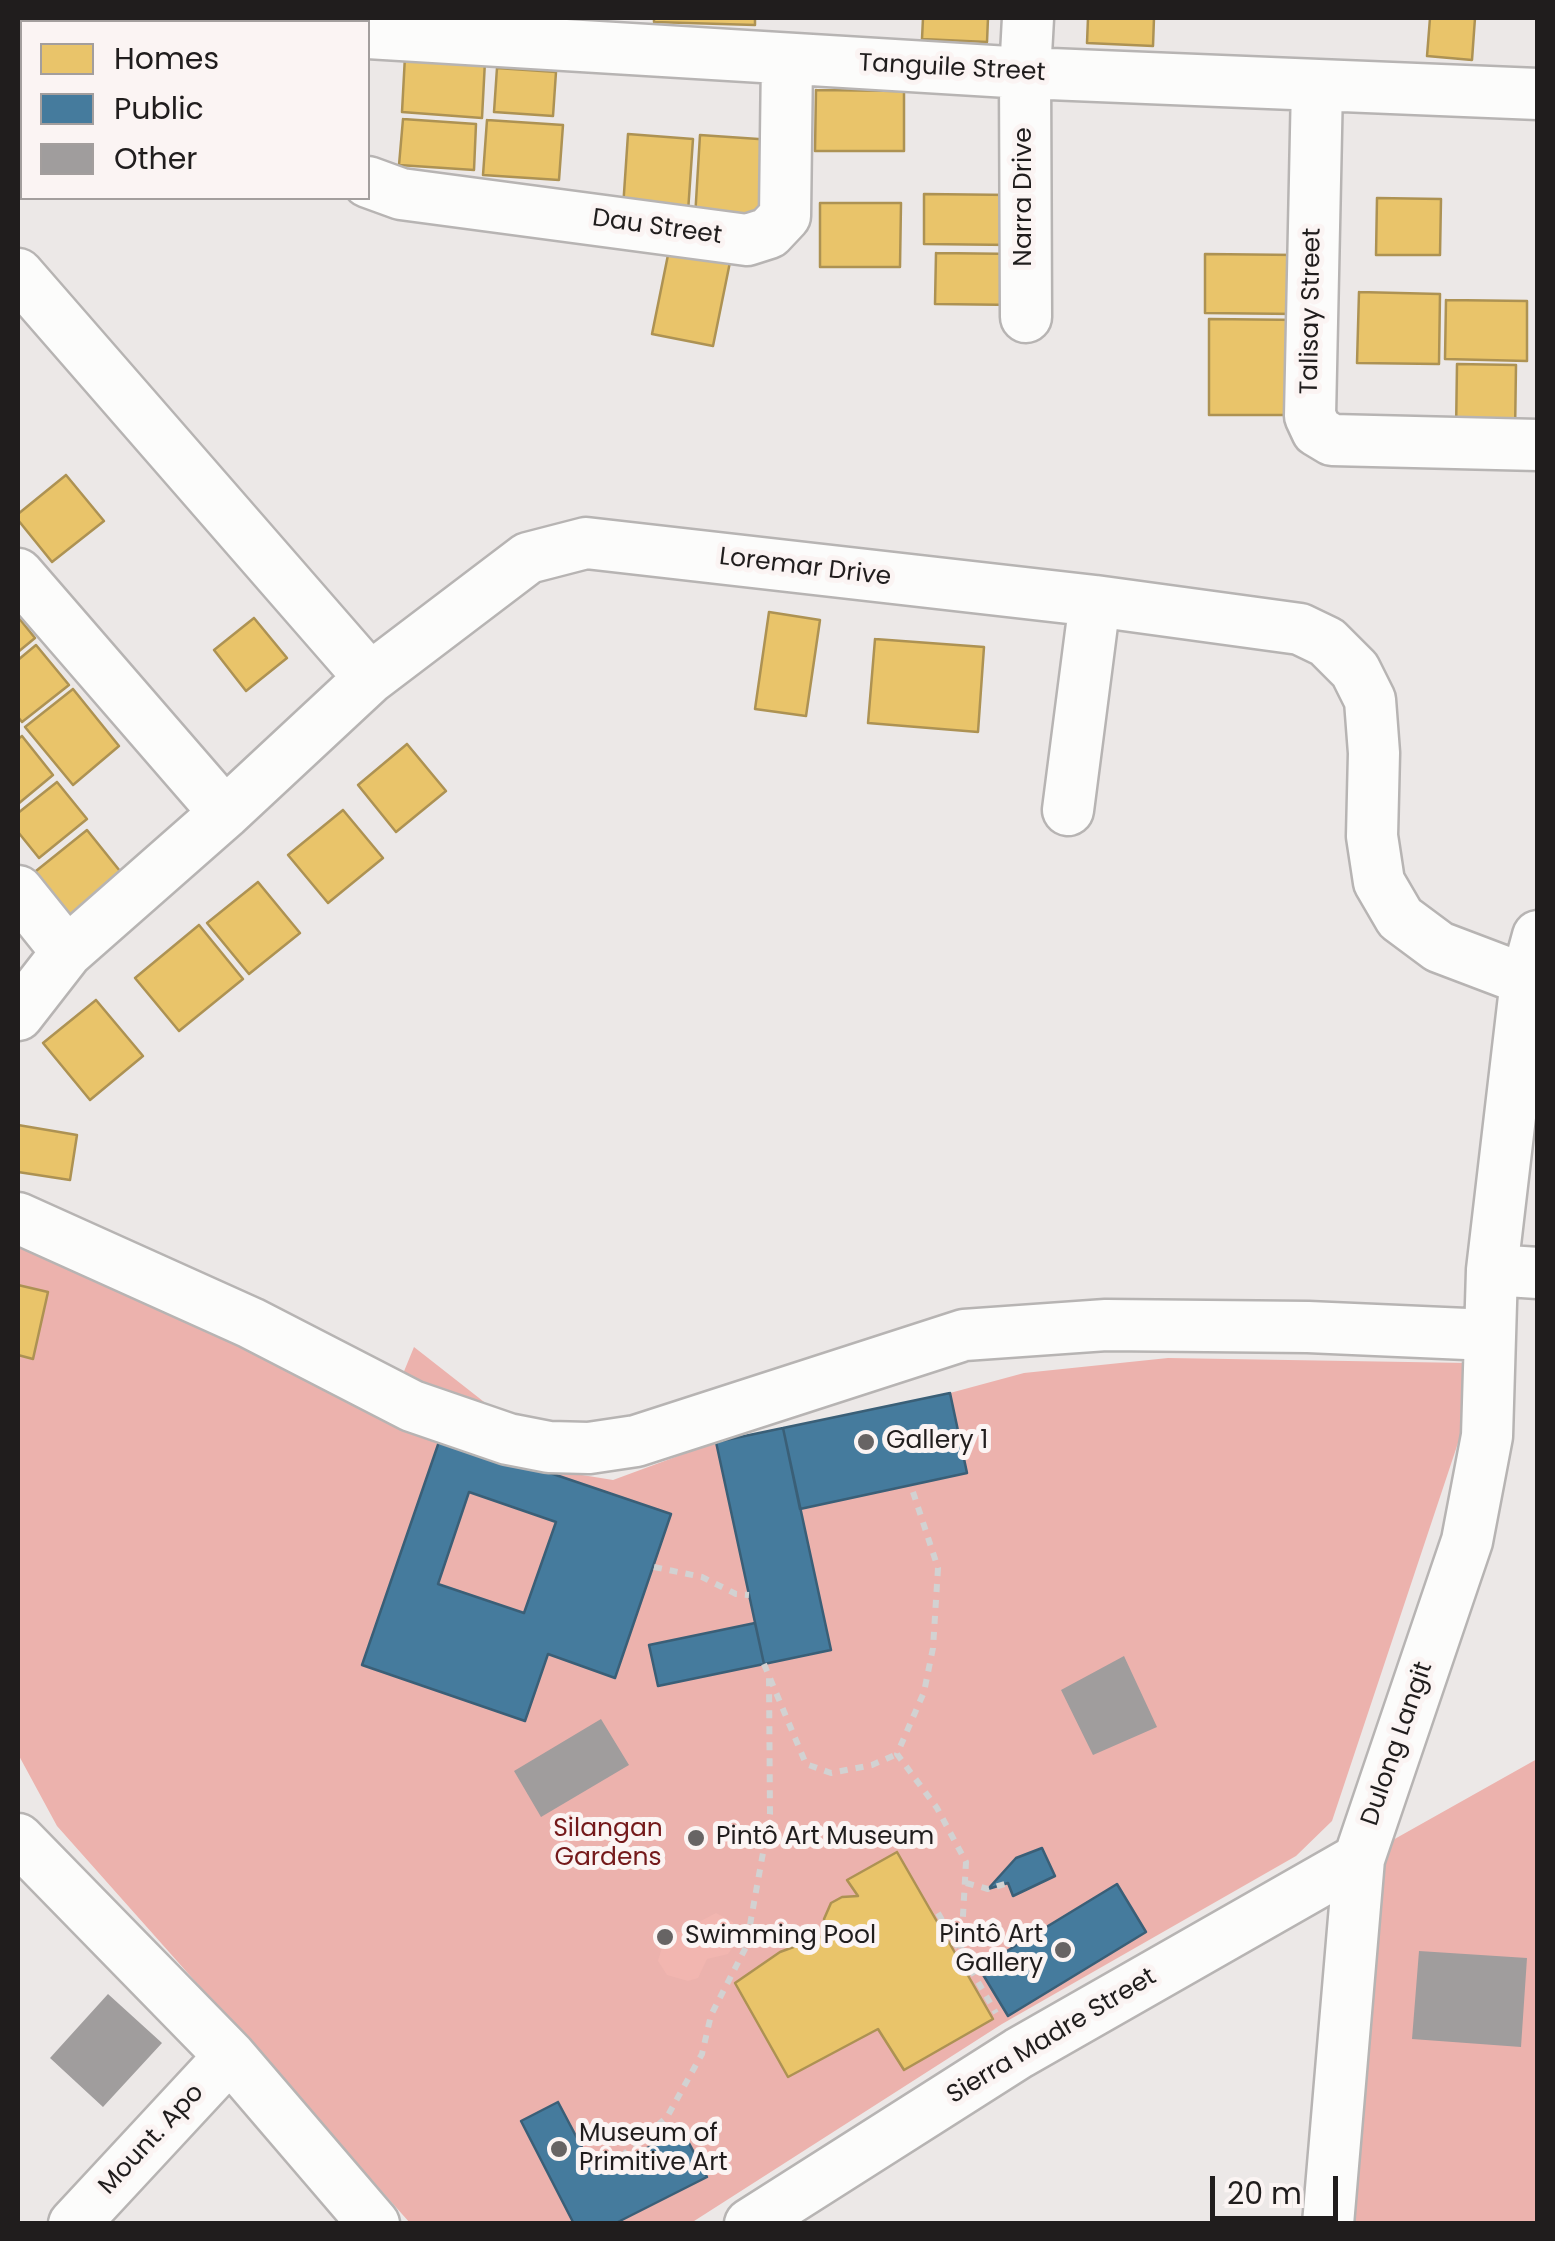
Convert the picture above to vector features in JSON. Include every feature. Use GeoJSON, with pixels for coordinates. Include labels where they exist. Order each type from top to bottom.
{"type":"FeatureCollection","features":[{"type":"Feature","properties":{"kind":"street","name":"Narra Drive"},"geometry":{"type":"LineString","coordinates":[[1026,317],[1028,18]]}},
{"type":"Feature","properties":{"kind":"street","name":"Tanguile Street"},"geometry":{"type":"LineString","coordinates":[[370,33],[1025,74],[1538,94]]}},
{"type":"Feature","properties":{"kind":"street","name":"Dau Street"},"geometry":{"type":"LineString","coordinates":[[370,183],[401,194],[747,240],[769,233],[785,216],[787,59]]}},
{"type":"Feature","properties":{"kind":"street","name":"Talisay Street"},"geometry":{"type":"LineString","coordinates":[[1316,86],[1310,416],[1316,431],[1332,440],[1538,445]]}},
{"type":"Feature","properties":{"kind":"street"},"geometry":{"type":"LineString","coordinates":[[18,274],[370,678]]}},
{"type":"Feature","properties":{"kind":"street","name":"Loremar Drive"},"geometry":{"type":"LineString","coordinates":[[18,1015],[67,952],[370,678],[528,558],[586,542],[1300,629],[1327,642],[1355,670],[1370,700],[1374,753],[1372,836],[1378,882],[1400,918],[1439,947],[1532,958]]}},
{"type":"Feature","properties":{"kind":"street"},"geometry":{"type":"LineString","coordinates":[[18,574],[225,813]]}},
{"type":"Feature","properties":{"kind":"street"},"geometry":{"type":"LineString","coordinates":[[1068,810],[1094,601]]}},
{"type":"Feature","properties":{"kind":"street"},"geometry":{"type":"LineString","coordinates":[[18,891],[67,952]]}},
{"type":"Feature","properties":{"kind":"street","name":"Dulong Langit"},"geometry":{"type":"LineString","coordinates":[[1328,2224],[1358,1859],[1468,1541],[1487,1436],[1489,1335],[1515,1271],[1532,958]]}},
{"type":"Feature","properties":{"kind":"street"},"geometry":{"type":"LineString","coordinates":[[18,1218],[251,1323],[412,1406],[508,1439],[549,1447],[589,1448],[636,1441],[964,1335],[1106,1325],[1308,1327],[1489,1335]]}},
{"type":"Feature","properties":{"kind":"street"},"geometry":{"type":"LineString","coordinates":[[18,1839],[230,2056],[374,2224]]}},
{"type":"Feature","properties":{"kind":"street","name":"Sierra Madre Street"},"geometry":{"type":"LineString","coordinates":[[767,2218],[1019,2053],[1358,1859]]}},
{"type":"Feature","properties":{"kind":"street","name":"Mount. Apo"},"geometry":{"type":"LineString","coordinates":[[74,2224],[230,2056]]}},
{"type":"Feature","properties":{"kind":"path"},"geometry":{"type":"LineString","coordinates":[[764,1664],[806,1764],[831,1772],[872,1766],[898,1754],[927,1677],[933,1648],[938,1568],[913,1492]]}},
{"type":"Feature","properties":{"kind":"path"},"geometry":{"type":"LineString","coordinates":[[654,1566],[702,1577],[736,1594],[749,1595]]}},
{"type":"Feature","properties":{"kind":"path"},"geometry":{"type":"LineString","coordinates":[[610,2168],[667,2117],[702,2054],[712,2014],[746,1946],[770,1814],[769,1677]]}},
{"type":"Feature","properties":{"kind":"path"},"geometry":{"type":"LineString","coordinates":[[898,1754],[937,1808],[966,1862],[961,1951]]}},
{"type":"Feature","properties":{"kind":"path"},"geometry":{"type":"LineString","coordinates":[[966,1883],[988,1888],[1008,1883]]}},
{"type":"Feature","properties":{"kind":"path"},"geometry":{"type":"LineString","coordinates":[[938,1913],[1019,2053]]}},
{"type":"Feature","properties":{"kind":"green space","name":"Silangan Gardens"},"geometry":{"type":"Polygon","coordinates":[[[18,1223],[384,1420],[414,1347],[576,1474],[613,1480],[716,1442],[950,1393],[1024,1373],[1168,1358],[1468,1363],[1460,1437],[1332,1821],[1296,1856],[1002,2024],[691,2223],[410,2223],[57,1826],[18,1754],[18,1223]]]}},
{"type":"Feature","properties":{"kind":"green space"},"geometry":{"type":"Polygon","coordinates":[[[1537,1759],[1537,2223],[1328,2224],[1359,1859],[1537,1759]]]}},
{"type":"Feature","properties":{"kind":"shaded area"},"geometry":{"type":"Polygon","coordinates":[[[716,1913],[733,1922],[735,1944],[728,1954],[707,1959],[698,1978],[688,1981],[667,1975],[658,1961],[665,1937],[675,1932],[693,1932],[697,1923],[716,1913]]]}},
{"type":"Feature","properties":{"kind":"building: Homes"},"geometry":{"type":"Polygon","coordinates":[[[654,18],[755,18],[755,25],[654,22],[654,18]]]}},
{"type":"Feature","properties":{"kind":"building: Homes"},"geometry":{"type":"Polygon","coordinates":[[[923,18],[988,18],[987,42],[922,39],[923,18]]]}},
{"type":"Feature","properties":{"kind":"building: Homes"},"geometry":{"type":"Polygon","coordinates":[[[1088,18],[1154,18],[1153,46],[1087,43],[1088,18]]]}},
{"type":"Feature","properties":{"kind":"building: Homes"},"geometry":{"type":"Polygon","coordinates":[[[1430,18],[1475,18],[1472,60],[1427,56],[1430,18]]]}},
{"type":"Feature","properties":{"kind":"building: Homes"},"geometry":{"type":"Polygon","coordinates":[[[405,56],[485,61],[482,118],[402,112],[405,56]]]}},
{"type":"Feature","properties":{"kind":"building: Homes"},"geometry":{"type":"Polygon","coordinates":[[[497,68],[556,72],[553,116],[494,112],[497,68]]]}},
{"type":"Feature","properties":{"kind":"building: Homes"},"geometry":{"type":"Polygon","coordinates":[[[816,90],[904,91],[904,151],[815,151],[816,90]]]}},
{"type":"Feature","properties":{"kind":"building: Homes"},"geometry":{"type":"Polygon","coordinates":[[[403,119],[476,124],[474,170],[399,165],[403,119]]]}},
{"type":"Feature","properties":{"kind":"building: Homes"},"geometry":{"type":"Polygon","coordinates":[[[487,120],[563,125],[559,180],[483,175],[487,120]]]}},
{"type":"Feature","properties":{"kind":"building: Homes"},"geometry":{"type":"Polygon","coordinates":[[[628,134],[693,139],[688,212],[623,208],[628,134]]]}},
{"type":"Feature","properties":{"kind":"building: Homes"},"geometry":{"type":"Polygon","coordinates":[[[700,135],[773,140],[767,223],[695,218],[700,135]]]}},
{"type":"Feature","properties":{"kind":"building: Homes"},"geometry":{"type":"Polygon","coordinates":[[[924,194],[1013,195],[1013,245],[924,244],[924,194]]]}},
{"type":"Feature","properties":{"kind":"building: Homes"},"geometry":{"type":"Polygon","coordinates":[[[1377,198],[1441,199],[1440,255],[1376,255],[1377,198]]]}},
{"type":"Feature","properties":{"kind":"building: Homes"},"geometry":{"type":"Polygon","coordinates":[[[820,203],[901,203],[900,267],[820,267],[820,203]]]}},
{"type":"Feature","properties":{"kind":"building: Homes"},"geometry":{"type":"Polygon","coordinates":[[[669,250],[730,262],[713,346],[652,334],[669,250]]]}},
{"type":"Feature","properties":{"kind":"building: Homes"},"geometry":{"type":"Polygon","coordinates":[[[936,253],[1019,254],[1019,305],[935,304],[936,253]]]}},
{"type":"Feature","properties":{"kind":"building: Homes"},"geometry":{"type":"Polygon","coordinates":[[[1205,254],[1298,255],[1297,314],[1205,313],[1205,254]]]}},
{"type":"Feature","properties":{"kind":"building: Homes"},"geometry":{"type":"Polygon","coordinates":[[[1359,292],[1440,294],[1439,364],[1357,363],[1359,292]]]}},
{"type":"Feature","properties":{"kind":"building: Homes"},"geometry":{"type":"Polygon","coordinates":[[[1446,300],[1527,301],[1527,361],[1445,359],[1446,300]]]}},
{"type":"Feature","properties":{"kind":"building: Homes"},"geometry":{"type":"Polygon","coordinates":[[[1209,319],[1303,320],[1302,415],[1209,415],[1209,319]]]}},
{"type":"Feature","properties":{"kind":"building: Homes"},"geometry":{"type":"Polygon","coordinates":[[[1457,364],[1516,365],[1515,434],[1456,433],[1457,364]]]}},
{"type":"Feature","properties":{"kind":"building: Homes"},"geometry":{"type":"Polygon","coordinates":[[[66,475],[104,521],[52,562],[18,520],[18,514],[66,475]]]}},
{"type":"Feature","properties":{"kind":"building: Homes"},"geometry":{"type":"Polygon","coordinates":[[[769,612],[820,620],[806,716],[755,709],[769,612]]]}},
{"type":"Feature","properties":{"kind":"building: Homes"},"geometry":{"type":"Polygon","coordinates":[[[18,617],[35,638],[18,652],[18,617]]]}},
{"type":"Feature","properties":{"kind":"building: Homes"},"geometry":{"type":"Polygon","coordinates":[[[254,618],[287,658],[246,691],[214,650],[254,618]]]}},
{"type":"Feature","properties":{"kind":"building: Homes"},"geometry":{"type":"Polygon","coordinates":[[[875,639],[984,647],[978,732],[868,723],[875,639]]]}},
{"type":"Feature","properties":{"kind":"building: Homes"},"geometry":{"type":"Polygon","coordinates":[[[36,645],[69,685],[22,722],[18,717],[18,660],[36,645]]]}},
{"type":"Feature","properties":{"kind":"building: Homes"},"geometry":{"type":"Polygon","coordinates":[[[73,689],[119,746],[73,785],[25,727],[73,689]]]}},
{"type":"Feature","properties":{"kind":"building: Homes"},"geometry":{"type":"Polygon","coordinates":[[[22,736],[53,775],[18,804],[18,739],[22,736]]]}},
{"type":"Feature","properties":{"kind":"building: Homes"},"geometry":{"type":"Polygon","coordinates":[[[407,744],[446,791],[396,832],[358,785],[407,744]]]}},
{"type":"Feature","properties":{"kind":"building: Homes"},"geometry":{"type":"Polygon","coordinates":[[[57,782],[87,819],[39,858],[18,832],[18,813],[57,782]]]}},
{"type":"Feature","properties":{"kind":"building: Homes"},"geometry":{"type":"Polygon","coordinates":[[[343,810],[383,858],[328,903],[288,855],[343,810]]]}},
{"type":"Feature","properties":{"kind":"building: Homes"},"geometry":{"type":"Polygon","coordinates":[[[87,830],[132,886],[77,931],[31,875],[87,830]]]}},
{"type":"Feature","properties":{"kind":"building: Homes"},"geometry":{"type":"Polygon","coordinates":[[[258,882],[300,933],[249,974],[207,923],[258,882]]]}},
{"type":"Feature","properties":{"kind":"building: Homes"},"geometry":{"type":"Polygon","coordinates":[[[199,925],[243,979],[179,1031],[135,978],[199,925]]]}},
{"type":"Feature","properties":{"kind":"building: Homes"},"geometry":{"type":"Polygon","coordinates":[[[96,1000],[143,1056],[90,1100],[43,1043],[96,1000]]]}},
{"type":"Feature","properties":{"kind":"building: Homes"},"geometry":{"type":"Polygon","coordinates":[[[18,1125],[77,1135],[70,1180],[18,1172],[18,1125]]]}},
{"type":"Feature","properties":{"kind":"building: Homes"},"geometry":{"type":"Polygon","coordinates":[[[18,1285],[48,1292],[33,1359],[18,1355],[18,1285]]]}},
{"type":"Feature","properties":{"kind":"building: Homes"},"geometry":{"type":"Polygon","coordinates":[[[897,1852],[993,2019],[904,2070],[878,2029],[788,2077],[735,1983],[780,1952],[826,1935],[824,1919],[831,1903],[842,1897],[858,1896],[847,1880],[897,1852]]]}},
{"type":"Feature","properties":{"kind":"building: Public"},"geometry":{"type":"Polygon","coordinates":[[[950,1393],[967,1473],[800,1509],[783,1428],[950,1393]]]}},
{"type":"Feature","properties":{"kind":"building: Public"},"geometry":{"type":"Polygon","coordinates":[[[783,1428],[831,1650],[764,1664],[716,1442],[783,1428]]]}},
{"type":"Feature","properties":{"kind":"building: Public"},"geometry":{"type":"Polygon","coordinates":[[[441,1436],[671,1514],[615,1678],[548,1654],[525,1721],[362,1665],[441,1436]],[[469,1492],[438,1584],[524,1613],[556,1522],[469,1492]]]}},
{"type":"Feature","properties":{"kind":"building: Public"},"geometry":{"type":"Polygon","coordinates":[[[755,1623],[764,1664],[658,1686],[649,1645],[755,1623]]]}},
{"type":"Feature","properties":{"kind":"building: Public"},"geometry":{"type":"Polygon","coordinates":[[[1042,1848],[1055,1876],[1013,1896],[1008,1883],[988,1889],[1016,1858],[1042,1848]]]}},
{"type":"Feature","properties":{"kind":"building: Public","name":"Pintô Art Gallery"},"geometry":{"type":"Polygon","coordinates":[[[1117,1884],[1146,1932],[1008,2016],[979,1968],[1117,1884]]]}},
{"type":"Feature","properties":{"kind":"building: Public","name":"Museum of Primitive Art"},"geometry":{"type":"Polygon","coordinates":[[[558,2102],[596,2174],[682,2130],[707,2177],[614,2224],[574,2224],[521,2121],[558,2102]]]}},
{"type":"Feature","properties":{"kind":"building: Other"},"geometry":{"type":"Polygon","coordinates":[[[1124,1656],[1157,1727],[1093,1755],[1061,1690],[1124,1656]]]}},
{"type":"Feature","properties":{"kind":"building: Other"},"geometry":{"type":"Polygon","coordinates":[[[601,1719],[629,1765],[541,1817],[514,1771],[601,1719]]]}},
{"type":"Feature","properties":{"kind":"building: Other"},"geometry":{"type":"Polygon","coordinates":[[[1419,1951],[1527,1958],[1521,2047],[1412,2039],[1419,1951]]]}},
{"type":"Feature","properties":{"kind":"building: Other"},"geometry":{"type":"Polygon","coordinates":[[[108,1994],[162,2043],[103,2107],[50,2058],[108,1994]]]}},
{"type":"Feature","properties":{"kind":"place","name":"Gallery 1"},"geometry":{"type":"Point","coordinates":[866,1442]}},
{"type":"Feature","properties":{"kind":"place","name":"Pintô Art Museum"},"geometry":{"type":"Point","coordinates":[696,1838]}},
{"type":"Feature","properties":{"kind":"place","name":"Swimming Pool"},"geometry":{"type":"Point","coordinates":[665,1937]}},
{"type":"Feature","properties":{"kind":"place","name":"Pintô Art Gallery"},"geometry":{"type":"Point","coordinates":[1063,1950]}},
{"type":"Feature","properties":{"kind":"place","name":"Museum of Primitive Art"},"geometry":{"type":"Point","coordinates":[559,2149]}}]}
